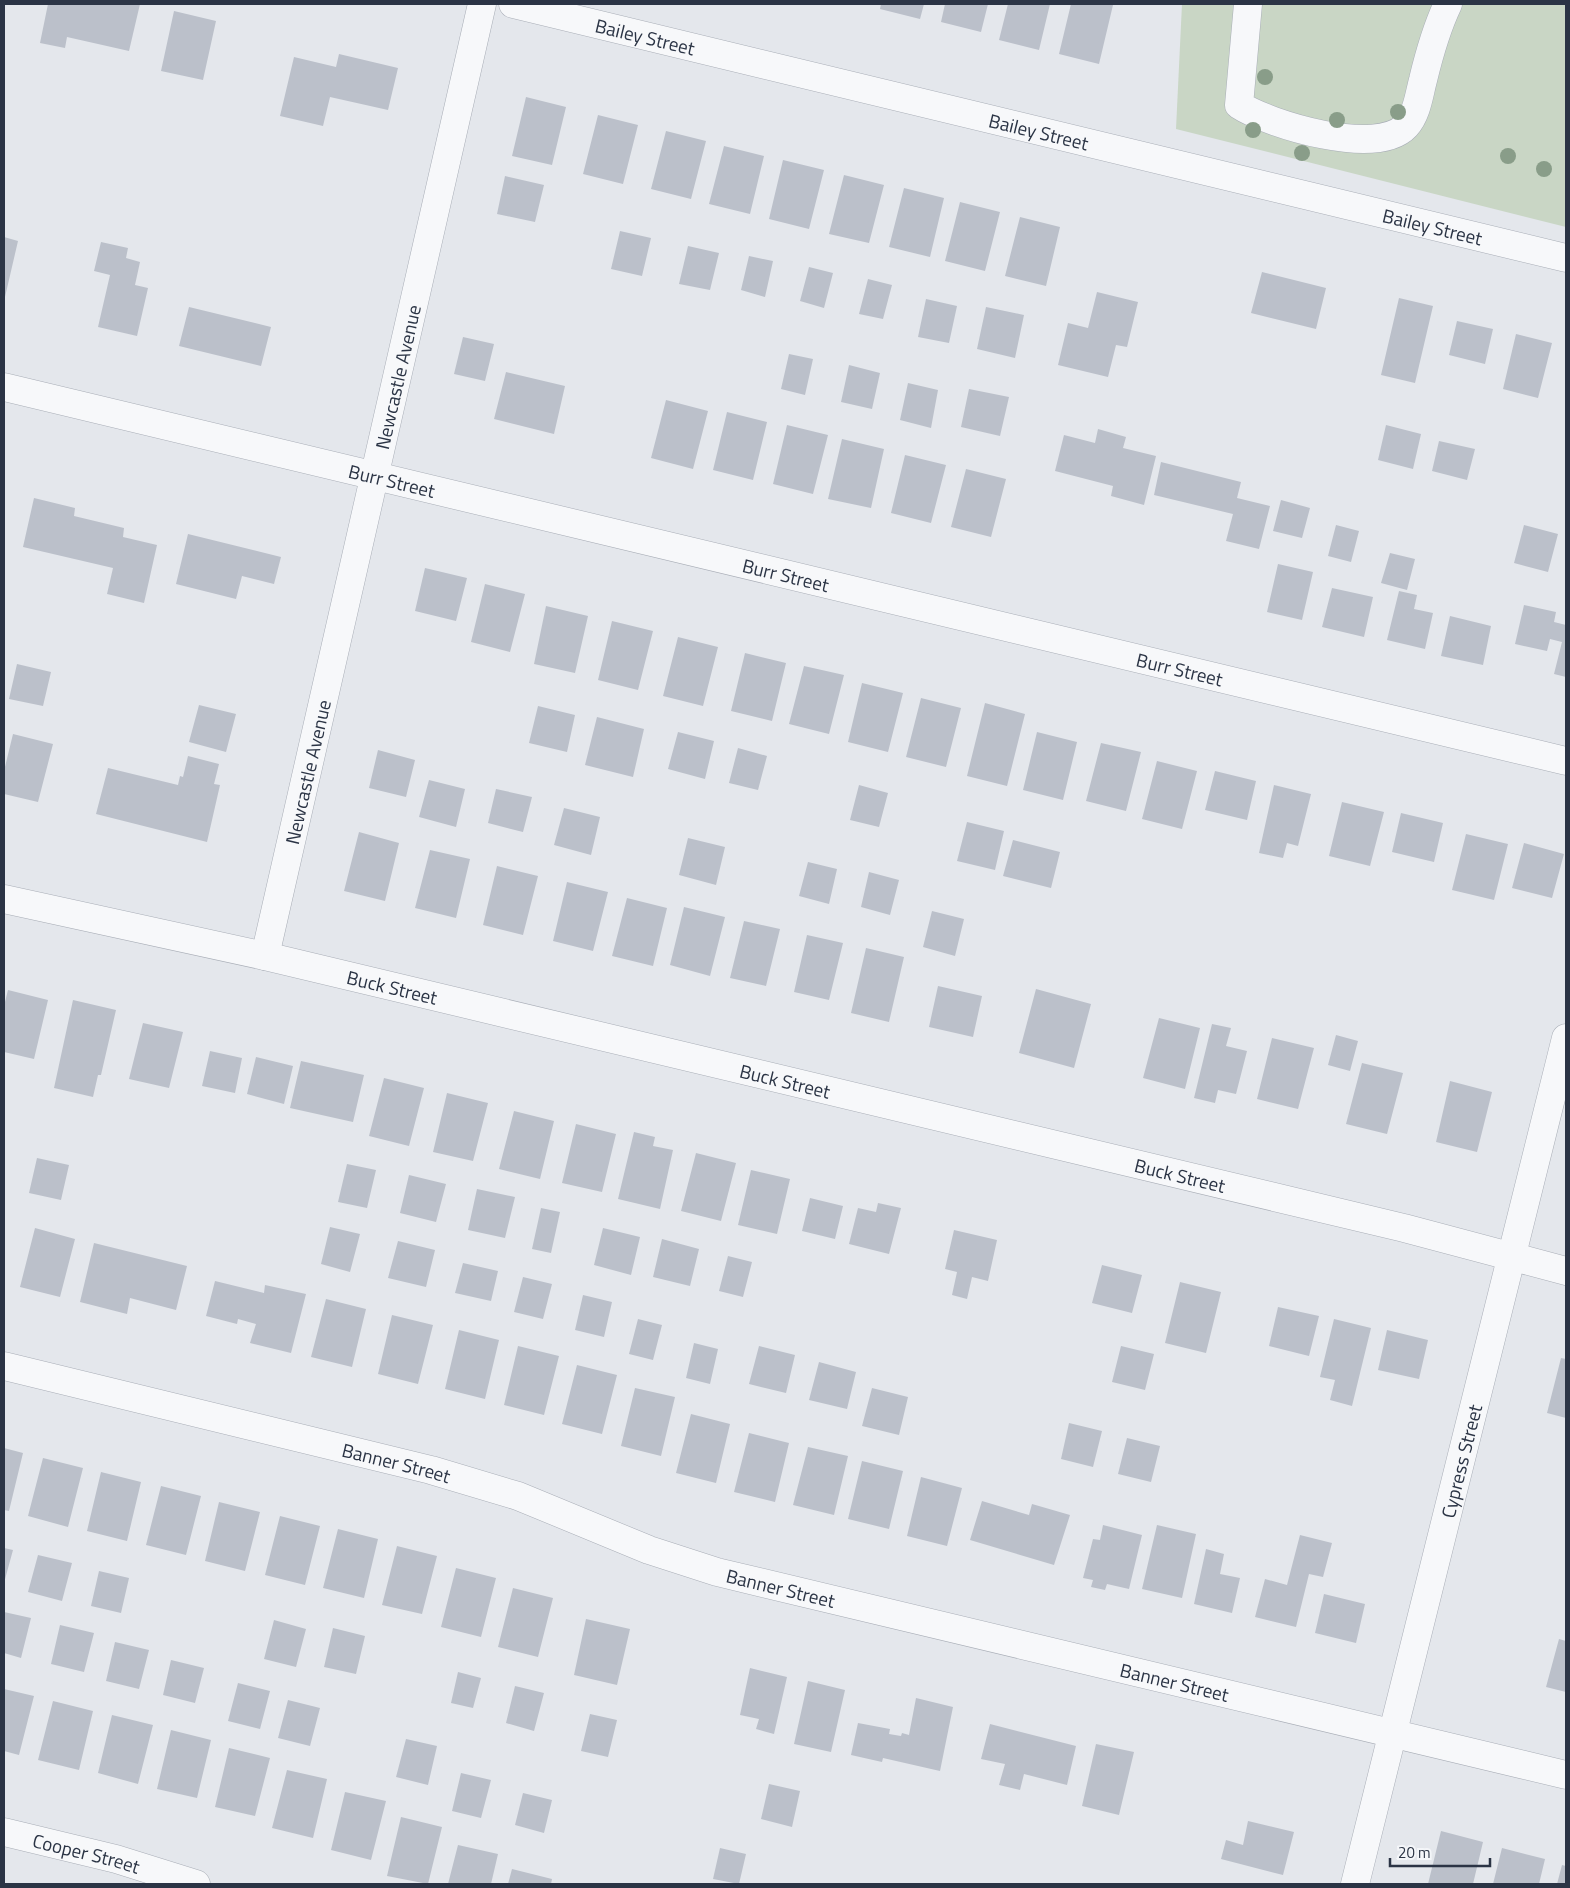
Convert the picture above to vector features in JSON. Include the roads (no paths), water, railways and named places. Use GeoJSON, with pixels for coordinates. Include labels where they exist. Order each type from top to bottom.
{"type":"FeatureCollection","features":[{"type":"Feature","properties":{"kind":"street","name":"Newcastle Avenue"},"geometry":{"type":"LineString","coordinates":[[265,956],[482,4]]}},
{"type":"Feature","properties":{"kind":"street","name":"Bailey Street"},"geometry":{"type":"LineString","coordinates":[[513,4],[1566,258]]}},
{"type":"Feature","properties":{"kind":"street"},"geometry":{"type":"LineString","coordinates":[[1248,4],[1240,105],[1256,116],[1302,129],[1366,140],[1386,138],[1406,126],[1419,101],[1422,82],[1448,4]]}},
{"type":"Feature","properties":{"kind":"street","name":"Burr Street"},"geometry":{"type":"LineString","coordinates":[[4,388],[1566,761]]}},
{"type":"Feature","properties":{"kind":"street","name":"Buck Street"},"geometry":{"type":"LineString","coordinates":[[4,898],[265,956],[1404,1228],[1566,1271]]}},
{"type":"Feature","properties":{"kind":"street","name":"Cypress Street"},"geometry":{"type":"LineString","coordinates":[[1355,1884],[1566,1038]]}},
{"type":"Feature","properties":{"kind":"street","name":"Banner Street"},"geometry":{"type":"LineString","coordinates":[[4,1366],[431,1470],[518,1496],[648,1550],[717,1572],[1566,1775]]}},
{"type":"Feature","properties":{"kind":"street","name":"Cooper Street"},"geometry":{"type":"LineString","coordinates":[[4,1832],[116,1859],[196,1884]]}}]}
